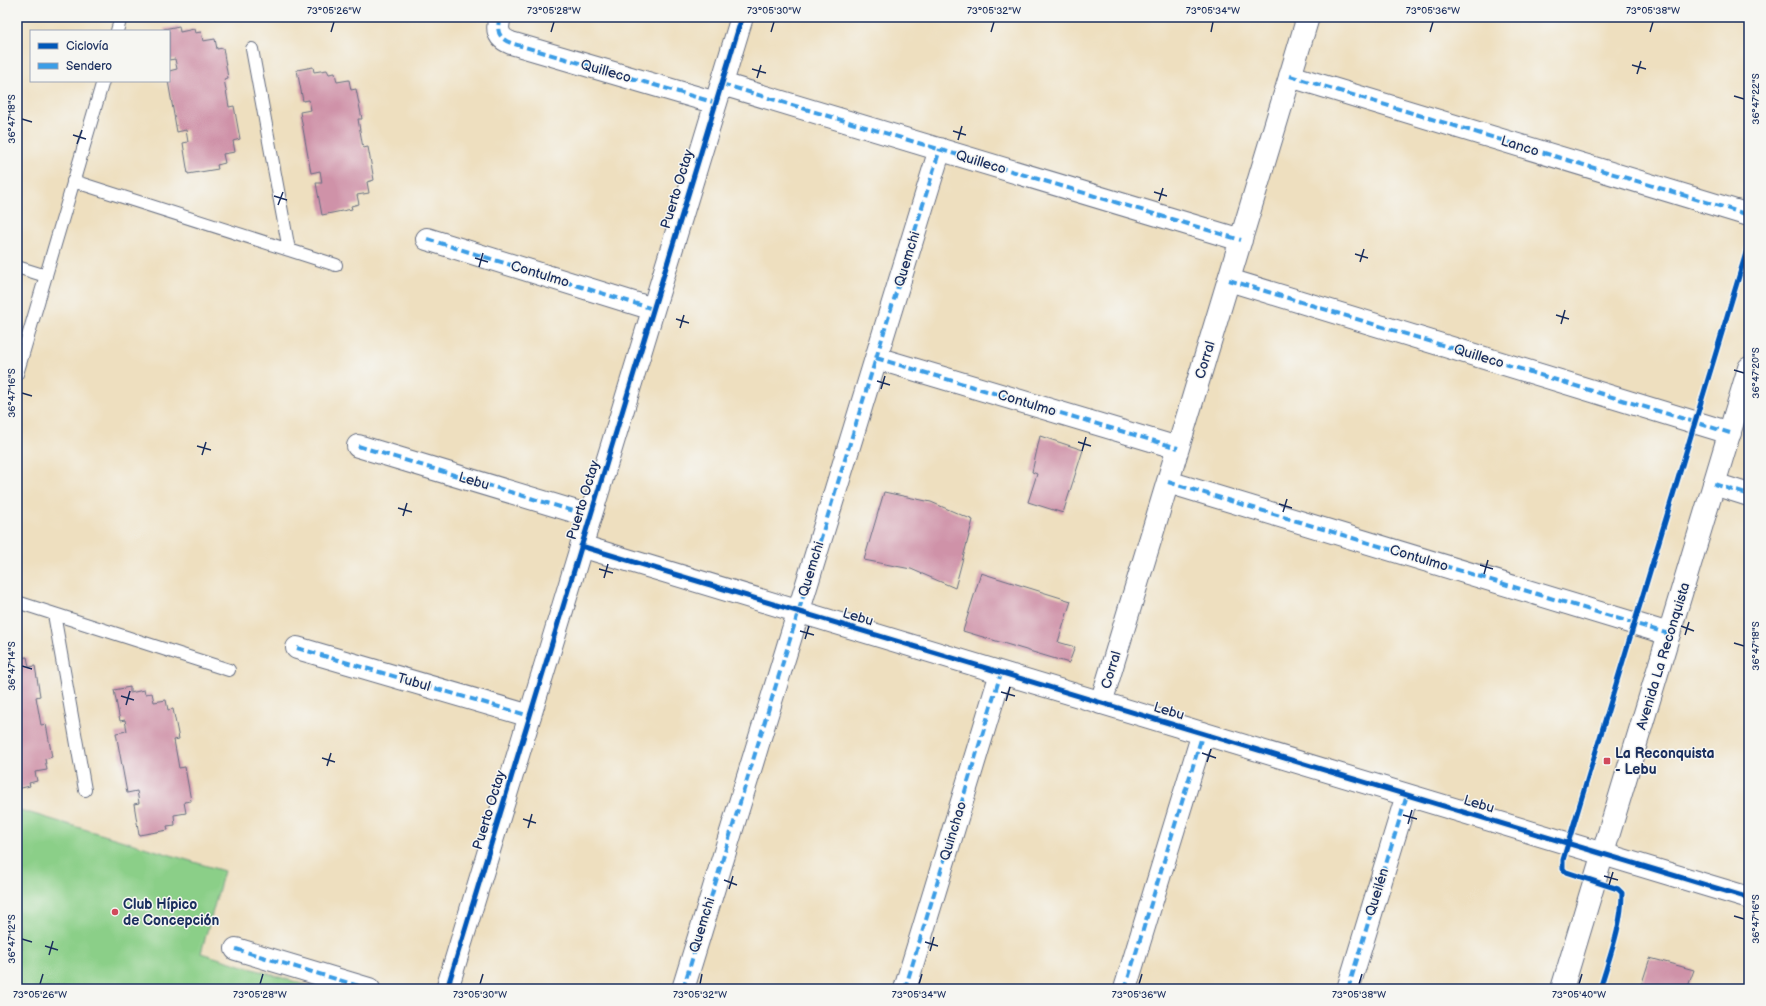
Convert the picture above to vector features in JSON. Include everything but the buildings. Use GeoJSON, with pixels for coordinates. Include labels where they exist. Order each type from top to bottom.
{"type":"FeatureCollection","features":[{"type":"Feature","properties":{"kind":"street","name":"Puerto Octay"},"geometry":{"type":"LineString","coordinates":[[447,989],[742,17]]}},
{"type":"Feature","properties":{"kind":"street","name":"Corral"},"geometry":{"type":"LineString","coordinates":[[1101,703],[1241,240],[1306,18]]}},
{"type":"Feature","properties":{"kind":"street","name":"Quilleco"},"geometry":{"type":"LineString","coordinates":[[499,26],[504,40],[511,43],[719,93],[940,150],[1241,240]]}},
{"type":"Feature","properties":{"kind":"street","name":"Lanco"},"geometry":{"type":"LineString","coordinates":[[1290,76],[1749,215]]}},
{"type":"Feature","properties":{"kind":"street","name":"Quemchi"},"geometry":{"type":"LineString","coordinates":[[683,989],[940,150]]}},
{"type":"Feature","properties":{"kind":"street","name":"Contulmo"},"geometry":{"type":"LineString","coordinates":[[427,239],[653,309]]}},
{"type":"Feature","properties":{"kind":"street","name":"Quilleco"},"geometry":{"type":"LineString","coordinates":[[1229,280],[1730,433]]}},
{"type":"Feature","properties":{"kind":"street","name":"Contulmo"},"geometry":{"type":"LineString","coordinates":[[876,358],[1178,448]]}},
{"type":"Feature","properties":{"kind":"street","name":"Avenida La Reconquista"},"geometry":{"type":"LineString","coordinates":[[1562,989],[1749,368]]}},
{"type":"Feature","properties":{"kind":"street","name":"Lebu"},"geometry":{"type":"LineString","coordinates":[[358,446],[590,516]]}},
{"type":"Feature","properties":{"kind":"street","name":"Contulmo"},"geometry":{"type":"LineString","coordinates":[[1168,482],[1669,634]]}},
{"type":"Feature","properties":{"kind":"street"},"geometry":{"type":"LineString","coordinates":[[1714,484],[1749,495]]}},
{"type":"Feature","properties":{"kind":"street","name":"Lebu"},"geometry":{"type":"LineString","coordinates":[[581,546],[1749,898]]}},
{"type":"Feature","properties":{"kind":"street","name":"Tubul"},"geometry":{"type":"LineString","coordinates":[[298,648],[530,716]]}},
{"type":"Feature","properties":{"kind":"street","name":"Quinchao"},"geometry":{"type":"LineString","coordinates":[[905,989],[1001,673]]}},
{"type":"Feature","properties":{"kind":"street"},"geometry":{"type":"LineString","coordinates":[[1125,989],[1203,733]]}},
{"type":"Feature","properties":{"kind":"street","name":"Queilén"},"geometry":{"type":"LineString","coordinates":[[1348,989],[1407,795]]}},
{"type":"Feature","properties":{"kind":"street"},"geometry":{"type":"LineString","coordinates":[[236,949],[369,989]]}},
{"type":"Feature","properties":{"kind":"lane"},"geometry":{"type":"LineString","coordinates":[[117,30],[121,17]]}},
{"type":"Feature","properties":{"kind":"lane"},"geometry":{"type":"LineString","coordinates":[[252,49],[289,250]]}},
{"type":"Feature","properties":{"kind":"lane"},"geometry":{"type":"LineString","coordinates":[[17,374],[103,82]]}},
{"type":"Feature","properties":{"kind":"lane"},"geometry":{"type":"LineString","coordinates":[[73,182],[336,265]]}},
{"type":"Feature","properties":{"kind":"lane"},"geometry":{"type":"LineString","coordinates":[[17,267],[46,276]]}},
{"type":"Feature","properties":{"kind":"lane"},"geometry":{"type":"LineString","coordinates":[[17,602],[230,670]]}},
{"type":"Feature","properties":{"kind":"lane"},"geometry":{"type":"LineString","coordinates":[[54,614],[85,790]]}},
{"type":"Feature","properties":{"kind":"green space","name":"Club Hípico de Concepción"},"geometry":{"type":"Polygon","coordinates":[[[17,809],[224,871],[201,953],[319,989],[17,989],[17,809]]]}},
{"type":"Feature","properties":{"kind":"marked path"},"geometry":{"type":"LineString","coordinates":[[500,17],[498,26],[499,33],[503,39],[511,43],[716,103]]}},
{"type":"Feature","properties":{"kind":"marked path"},"geometry":{"type":"LineString","coordinates":[[1290,76],[1749,215]]}},
{"type":"Feature","properties":{"kind":"marked path"},"geometry":{"type":"LineString","coordinates":[[722,84],[1241,240]]}},
{"type":"Feature","properties":{"kind":"marked path"},"geometry":{"type":"LineString","coordinates":[[683,989],[940,149]]}},
{"type":"Feature","properties":{"kind":"marked path"},"geometry":{"type":"LineString","coordinates":[[427,239],[653,309]]}},
{"type":"Feature","properties":{"kind":"marked path"},"geometry":{"type":"LineString","coordinates":[[1229,280],[1730,433]]}},
{"type":"Feature","properties":{"kind":"marked path"},"geometry":{"type":"LineString","coordinates":[[876,358],[1178,448]]}},
{"type":"Feature","properties":{"kind":"marked path"},"geometry":{"type":"LineString","coordinates":[[358,446],[590,516]]}},
{"type":"Feature","properties":{"kind":"marked path"},"geometry":{"type":"LineString","coordinates":[[1168,482],[1669,634]]}},
{"type":"Feature","properties":{"kind":"marked path"},"geometry":{"type":"LineString","coordinates":[[1714,484],[1749,495]]}},
{"type":"Feature","properties":{"kind":"marked path"},"geometry":{"type":"LineString","coordinates":[[297,648],[530,716]]}},
{"type":"Feature","properties":{"kind":"marked path"},"geometry":{"type":"LineString","coordinates":[[905,989],[1001,673]]}},
{"type":"Feature","properties":{"kind":"marked path"},"geometry":{"type":"LineString","coordinates":[[1125,989],[1203,733]]}},
{"type":"Feature","properties":{"kind":"marked path"},"geometry":{"type":"LineString","coordinates":[[1348,989],[1407,795]]}},
{"type":"Feature","properties":{"kind":"marked path"},"geometry":{"type":"LineString","coordinates":[[236,949],[369,989]]}},
{"type":"Feature","properties":{"kind":"cycle path"},"geometry":{"type":"LineString","coordinates":[[447,989],[742,17]]}},
{"type":"Feature","properties":{"kind":"cycle path"},"geometry":{"type":"LineString","coordinates":[[1600,989],[1620,918],[1622,893],[1618,889],[1566,872],[1563,869],[1563,860],[1749,243]]}},
{"type":"Feature","properties":{"kind":"cycle path"},"geometry":{"type":"LineString","coordinates":[[581,546],[1749,898]]}},
{"type":"Feature","properties":{"kind":"place","name":"La Reconquista - Lebu"},"geometry":{"type":"Point","coordinates":[1607,761]}},
{"type":"Feature","properties":{"kind":"place","name":"Club Hípico de Concepción"},"geometry":{"type":"Point","coordinates":[115,912]}}]}
